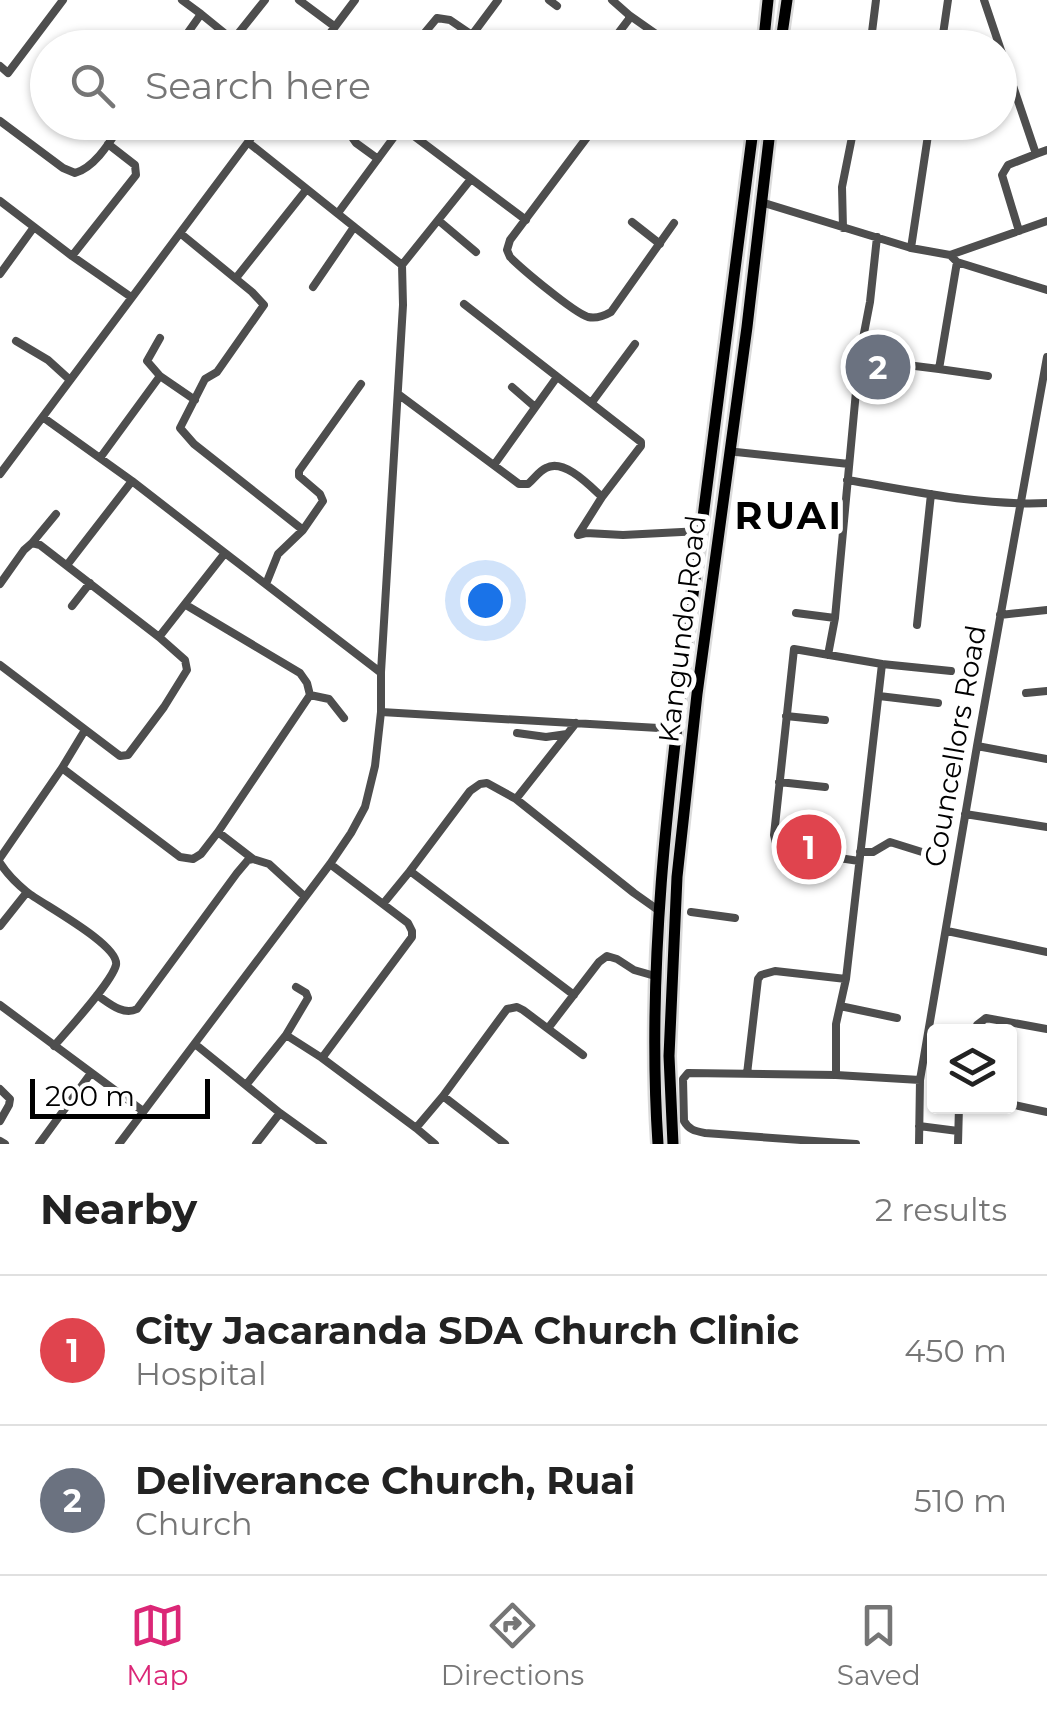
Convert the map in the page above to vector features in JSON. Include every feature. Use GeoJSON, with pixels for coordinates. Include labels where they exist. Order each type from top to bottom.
{"type":"FeatureCollection","features":[{"type":"Feature","properties":{"kind":"highway"},"geometry":{"type":"LineString","coordinates":[[765,30],[768,0]]}},
{"type":"Feature","properties":{"kind":"highway"},"geometry":{"type":"LineString","coordinates":[[783,30],[787,0]]}},
{"type":"Feature","properties":{"kind":"highway","name":"Kangundo Road"},"geometry":{"type":"LineString","coordinates":[[673,1144],[655,976],[658,910],[667,800],[752,140]]}},
{"type":"Feature","properties":{"kind":"highway","name":"Kangundo Road"},"geometry":{"type":"LineString","coordinates":[[658,1144],[656,1100],[697,694],[769,140]]}},
{"type":"Feature","properties":{"kind":"highway"},"geometry":{"type":"LineString","coordinates":[[656,1100],[670,1100]]}},
{"type":"Feature","properties":{"kind":"street"},"geometry":{"type":"LineString","coordinates":[[40,30],[63,0]]}},
{"type":"Feature","properties":{"kind":"street"},"geometry":{"type":"LineString","coordinates":[[182,0],[216,30]]}},
{"type":"Feature","properties":{"kind":"street"},"geometry":{"type":"LineString","coordinates":[[241,30],[266,0]]}},
{"type":"Feature","properties":{"kind":"street"},"geometry":{"type":"LineString","coordinates":[[299,0],[334,26]]}},
{"type":"Feature","properties":{"kind":"street"},"geometry":{"type":"LineString","coordinates":[[331,30],[355,0]]}},
{"type":"Feature","properties":{"kind":"street"},"geometry":{"type":"LineString","coordinates":[[476,30],[497,0]]}},
{"type":"Feature","properties":{"kind":"street"},"geometry":{"type":"LineString","coordinates":[[612,0],[650,30]]}},
{"type":"Feature","properties":{"kind":"street"},"geometry":{"type":"LineString","coordinates":[[872,30],[876,0]]}},
{"type":"Feature","properties":{"kind":"street"},"geometry":{"type":"LineString","coordinates":[[944,30],[948,0]]}},
{"type":"Feature","properties":{"kind":"street"},"geometry":{"type":"LineString","coordinates":[[984,0],[994,30]]}},
{"type":"Feature","properties":{"kind":"street"},"geometry":{"type":"LineString","coordinates":[[190,30],[201,14]]}},
{"type":"Feature","properties":{"kind":"street"},"geometry":{"type":"LineString","coordinates":[[621,30],[629,15]]}},
{"type":"Feature","properties":{"kind":"street"},"geometry":{"type":"LineString","coordinates":[[427,30],[437,18],[450,20],[465,30]]}},
{"type":"Feature","properties":{"kind":"street"},"geometry":{"type":"LineString","coordinates":[[0,85],[30,44]]}},
{"type":"Feature","properties":{"kind":"street"},"geometry":{"type":"LineString","coordinates":[[0,66],[8,73]]}},
{"type":"Feature","properties":{"kind":"street"},"geometry":{"type":"LineString","coordinates":[[1017,98],[1036,154]]}},
{"type":"Feature","properties":{"kind":"street"},"geometry":{"type":"LineString","coordinates":[[0,121],[75,174],[85,170],[111,140]]}},
{"type":"Feature","properties":{"kind":"street"},"geometry":{"type":"LineString","coordinates":[[0,474],[251,140]]}},
{"type":"Feature","properties":{"kind":"street"},"geometry":{"type":"LineString","coordinates":[[352,140],[378,159]]}},
{"type":"Feature","properties":{"kind":"street"},"geometry":{"type":"LineString","coordinates":[[338,213],[391,140]]}},
{"type":"Feature","properties":{"kind":"street"},"geometry":{"type":"LineString","coordinates":[[418,140],[526,220]]}},
{"type":"Feature","properties":{"kind":"street"},"geometry":{"type":"LineString","coordinates":[[585,140],[508,245],[510,256],[587,316],[603,316],[611,312],[674,223]]}},
{"type":"Feature","properties":{"kind":"street"},"geometry":{"type":"LineString","coordinates":[[842,228],[842,187],[852,140]]}},
{"type":"Feature","properties":{"kind":"street"},"geometry":{"type":"LineString","coordinates":[[912,248],[927,140]]}},
{"type":"Feature","properties":{"kind":"street"},"geometry":{"type":"LineString","coordinates":[[249,143],[402,265]]}},
{"type":"Feature","properties":{"kind":"street"},"geometry":{"type":"LineString","coordinates":[[72,256],[136,175],[135,165],[108,144]]}},
{"type":"Feature","properties":{"kind":"street"},"geometry":{"type":"LineString","coordinates":[[1019,231],[1002,175],[1008,165],[1047,150]]}},
{"type":"Feature","properties":{"kind":"street"},"geometry":{"type":"LineString","coordinates":[[120,1144],[330,864],[365,807],[375,766],[381,712],[404,294],[402,265],[471,179]]}},
{"type":"Feature","properties":{"kind":"street"},"geometry":{"type":"LineString","coordinates":[[236,278],[306,190]]}},
{"type":"Feature","properties":{"kind":"street"},"geometry":{"type":"LineString","coordinates":[[0,201],[132,297]]}},
{"type":"Feature","properties":{"kind":"street"},"geometry":{"type":"LineString","coordinates":[[761,202],[1047,290]]}},
{"type":"Feature","properties":{"kind":"street"},"geometry":{"type":"LineString","coordinates":[[438,220],[476,252]]}},
{"type":"Feature","properties":{"kind":"street"},"geometry":{"type":"LineString","coordinates":[[953,259],[1047,221]]}},
{"type":"Feature","properties":{"kind":"street"},"geometry":{"type":"LineString","coordinates":[[632,222],[660,244]]}},
{"type":"Feature","properties":{"kind":"street"},"geometry":{"type":"LineString","coordinates":[[0,274],[34,227]]}},
{"type":"Feature","properties":{"kind":"street"},"geometry":{"type":"LineString","coordinates":[[313,287],[354,227]]}},
{"type":"Feature","properties":{"kind":"street"},"geometry":{"type":"LineString","coordinates":[[180,232],[264,305],[217,372],[204,379],[180,428],[186,437],[303,530]]}},
{"type":"Feature","properties":{"kind":"street"},"geometry":{"type":"LineString","coordinates":[[828,655],[876,236]]}},
{"type":"Feature","properties":{"kind":"street"},"geometry":{"type":"LineString","coordinates":[[939,369],[953,259]]}},
{"type":"Feature","properties":{"kind":"street"},"geometry":{"type":"LineString","coordinates":[[464,304],[642,443],[578,535],[702,530]]}},
{"type":"Feature","properties":{"kind":"street"},"geometry":{"type":"LineString","coordinates":[[160,338],[148,365],[195,400]]}},
{"type":"Feature","properties":{"kind":"street"},"geometry":{"type":"LineString","coordinates":[[16,341],[48,360],[70,380]]}},
{"type":"Feature","properties":{"kind":"street"},"geometry":{"type":"LineString","coordinates":[[592,402],[635,344]]}},
{"type":"Feature","properties":{"kind":"street","name":"Councellors Road"},"geometry":{"type":"LineString","coordinates":[[919,1144],[920,1080],[1047,356]]}},
{"type":"Feature","properties":{"kind":"street"},"geometry":{"type":"LineString","coordinates":[[860,359],[988,376]]}},
{"type":"Feature","properties":{"kind":"street"},"geometry":{"type":"LineString","coordinates":[[100,458],[160,376]]}},
{"type":"Feature","properties":{"kind":"street"},"geometry":{"type":"LineString","coordinates":[[494,464],[558,376]]}},
{"type":"Feature","properties":{"kind":"street"},"geometry":{"type":"LineString","coordinates":[[266,584],[278,554],[303,530],[323,501],[298,470],[362,384]]}},
{"type":"Feature","properties":{"kind":"street"},"geometry":{"type":"LineString","coordinates":[[512,387],[534,407]]}},
{"type":"Feature","properties":{"kind":"street"},"geometry":{"type":"LineString","coordinates":[[398,394],[519,484],[524,486],[547,468],[558,466],[602,497]]}},
{"type":"Feature","properties":{"kind":"street"},"geometry":{"type":"LineString","coordinates":[[44,418],[381,672]]}},
{"type":"Feature","properties":{"kind":"street"},"geometry":{"type":"LineString","coordinates":[[736,452],[849,464]]}},
{"type":"Feature","properties":{"kind":"street"},"geometry":{"type":"LineString","coordinates":[[847,480],[1020,504],[1047,502]]}},
{"type":"Feature","properties":{"kind":"street"},"geometry":{"type":"LineString","coordinates":[[67,564],[132,482]]}},
{"type":"Feature","properties":{"kind":"street"},"geometry":{"type":"LineString","coordinates":[[917,624],[931,494]]}},
{"type":"Feature","properties":{"kind":"street"},"geometry":{"type":"LineString","coordinates":[[0,584],[56,514]]}},
{"type":"Feature","properties":{"kind":"street"},"geometry":{"type":"LineString","coordinates":[[0,664],[120,756],[131,752],[187,670],[185,660],[160,637],[40,544],[32,544]]}},
{"type":"Feature","properties":{"kind":"street"},"geometry":{"type":"LineString","coordinates":[[160,637],[225,553]]}},
{"type":"Feature","properties":{"kind":"street"},"geometry":{"type":"LineString","coordinates":[[72,606],[90,583]]}},
{"type":"Feature","properties":{"kind":"street"},"geometry":{"type":"LineString","coordinates":[[62,768],[188,860],[198,857],[218,832],[310,695],[300,673],[186,605]]}},
{"type":"Feature","properties":{"kind":"street"},"geometry":{"type":"LineString","coordinates":[[1000,616],[1047,610]]}},
{"type":"Feature","properties":{"kind":"street"},"geometry":{"type":"LineString","coordinates":[[796,613],[834,618]]}},
{"type":"Feature","properties":{"kind":"street"},"geometry":{"type":"LineString","coordinates":[[922,852],[890,842],[860,856],[780,847],[774,835],[794,648],[882,664],[951,671]]}},
{"type":"Feature","properties":{"kind":"street"},"geometry":{"type":"LineString","coordinates":[[836,1075],[836,1024],[846,978],[882,664]]}},
{"type":"Feature","properties":{"kind":"street"},"geometry":{"type":"LineString","coordinates":[[1026,693],[1047,691]]}},
{"type":"Feature","properties":{"kind":"street"},"geometry":{"type":"LineString","coordinates":[[310,695],[329,699],[344,718]]}},
{"type":"Feature","properties":{"kind":"street"},"geometry":{"type":"LineString","coordinates":[[878,696],[938,703]]}},
{"type":"Feature","properties":{"kind":"street"},"geometry":{"type":"LineString","coordinates":[[381,712],[676,729]]}},
{"type":"Feature","properties":{"kind":"street"},"geometry":{"type":"LineString","coordinates":[[786,716],[825,720]]}},
{"type":"Feature","properties":{"kind":"street"},"geometry":{"type":"LineString","coordinates":[[516,799],[576,723]]}},
{"type":"Feature","properties":{"kind":"street"},"geometry":{"type":"LineString","coordinates":[[54,1046],[97,995],[116,964],[106,945],[27,892],[0,861],[85,730]]}},
{"type":"Feature","properties":{"kind":"street"},"geometry":{"type":"LineString","coordinates":[[517,733],[567,734]]}},
{"type":"Feature","properties":{"kind":"street"},"geometry":{"type":"LineString","coordinates":[[976,746],[1047,759]]}},
{"type":"Feature","properties":{"kind":"street"},"geometry":{"type":"LineString","coordinates":[[779,782],[825,787]]}},
{"type":"Feature","properties":{"kind":"street"},"geometry":{"type":"LineString","coordinates":[[383,904],[474,788],[487,784],[516,799],[658,910]]}},
{"type":"Feature","properties":{"kind":"street"},"geometry":{"type":"LineString","coordinates":[[965,814],[1047,827]]}},
{"type":"Feature","properties":{"kind":"street"},"geometry":{"type":"LineString","coordinates":[[218,832],[253,859],[269,864],[304,896]]}},
{"type":"Feature","properties":{"kind":"street"},"geometry":{"type":"LineString","coordinates":[[97,995],[121,1010],[138,1010],[244,864],[253,859]]}},
{"type":"Feature","properties":{"kind":"street"},"geometry":{"type":"LineString","coordinates":[[322,1058],[412,937],[408,924],[330,864]]}},
{"type":"Feature","properties":{"kind":"street"},"geometry":{"type":"LineString","coordinates":[[410,870],[574,995]]}},
{"type":"Feature","properties":{"kind":"street"},"geometry":{"type":"LineString","coordinates":[[0,926],[27,892]]}},
{"type":"Feature","properties":{"kind":"street"},"geometry":{"type":"LineString","coordinates":[[691,912],[735,918]]}},
{"type":"Feature","properties":{"kind":"street"},"geometry":{"type":"LineString","coordinates":[[947,931],[1047,952]]}},
{"type":"Feature","properties":{"kind":"street"},"geometry":{"type":"LineString","coordinates":[[549,1027],[606,956],[655,976]]}},
{"type":"Feature","properties":{"kind":"street"},"geometry":{"type":"LineString","coordinates":[[747,1074],[761,975],[775,971],[846,978]]}},
{"type":"Feature","properties":{"kind":"street"},"geometry":{"type":"LineString","coordinates":[[246,1085],[286,1035],[308,998],[296,987]]}},
{"type":"Feature","properties":{"kind":"street"},"geometry":{"type":"LineString","coordinates":[[0,1004],[144,1111]]}},
{"type":"Feature","properties":{"kind":"street"},"geometry":{"type":"LineString","coordinates":[[840,1006],[898,1018]]}},
{"type":"Feature","properties":{"kind":"street"},"geometry":{"type":"LineString","coordinates":[[416,1128],[506,1009],[517,1007],[583,1055]]}},
{"type":"Feature","properties":{"kind":"street"},"geometry":{"type":"LineString","coordinates":[[978,1024],[986,1018],[1047,1029]]}},
{"type":"Feature","properties":{"kind":"street"},"geometry":{"type":"LineString","coordinates":[[286,1035],[436,1144]]}},
{"type":"Feature","properties":{"kind":"street"},"geometry":{"type":"LineString","coordinates":[[196,1044],[322,1144]]}},
{"type":"Feature","properties":{"kind":"street"},"geometry":{"type":"LineString","coordinates":[[687,1126],[682,1107],[684,1075],[691,1073],[920,1080]]}},
{"type":"Feature","properties":{"kind":"street"},"geometry":{"type":"LineString","coordinates":[[39,1144],[91,1074]]}},
{"type":"Feature","properties":{"kind":"street"},"geometry":{"type":"LineString","coordinates":[[0,1089],[10,1099],[0,1121]]}},
{"type":"Feature","properties":{"kind":"street"},"geometry":{"type":"LineString","coordinates":[[443,1096],[504,1144]]}},
{"type":"Feature","properties":{"kind":"street"},"geometry":{"type":"LineString","coordinates":[[1017,1106],[1047,1112]]}},
{"type":"Feature","properties":{"kind":"street"},"geometry":{"type":"LineString","coordinates":[[256,1144],[280,1113]]}},
{"type":"Feature","properties":{"kind":"street"},"geometry":{"type":"LineString","coordinates":[[958,1144],[959,1114]]}},
{"type":"Feature","properties":{"kind":"street"},"geometry":{"type":"LineString","coordinates":[[672,1128],[687,1126],[751,1140],[856,1144]]}},
{"type":"Feature","properties":{"kind":"street"},"geometry":{"type":"LineString","coordinates":[[919,1126],[958,1130]]}},
{"type":"Feature","properties":{"kind":"place","name":"Deliverance Church, Ruai"},"geometry":{"type":"Point","coordinates":[878,367]}},
{"type":"Feature","properties":{"kind":"place","name":"City Jacaranda SDA Church Clinic"},"geometry":{"type":"Point","coordinates":[809,847]}},
{"type":"Feature","properties":{"kind":"district","name":"RUAI"},"geometry":{"type":"Point","coordinates":[789,515]}}]}
